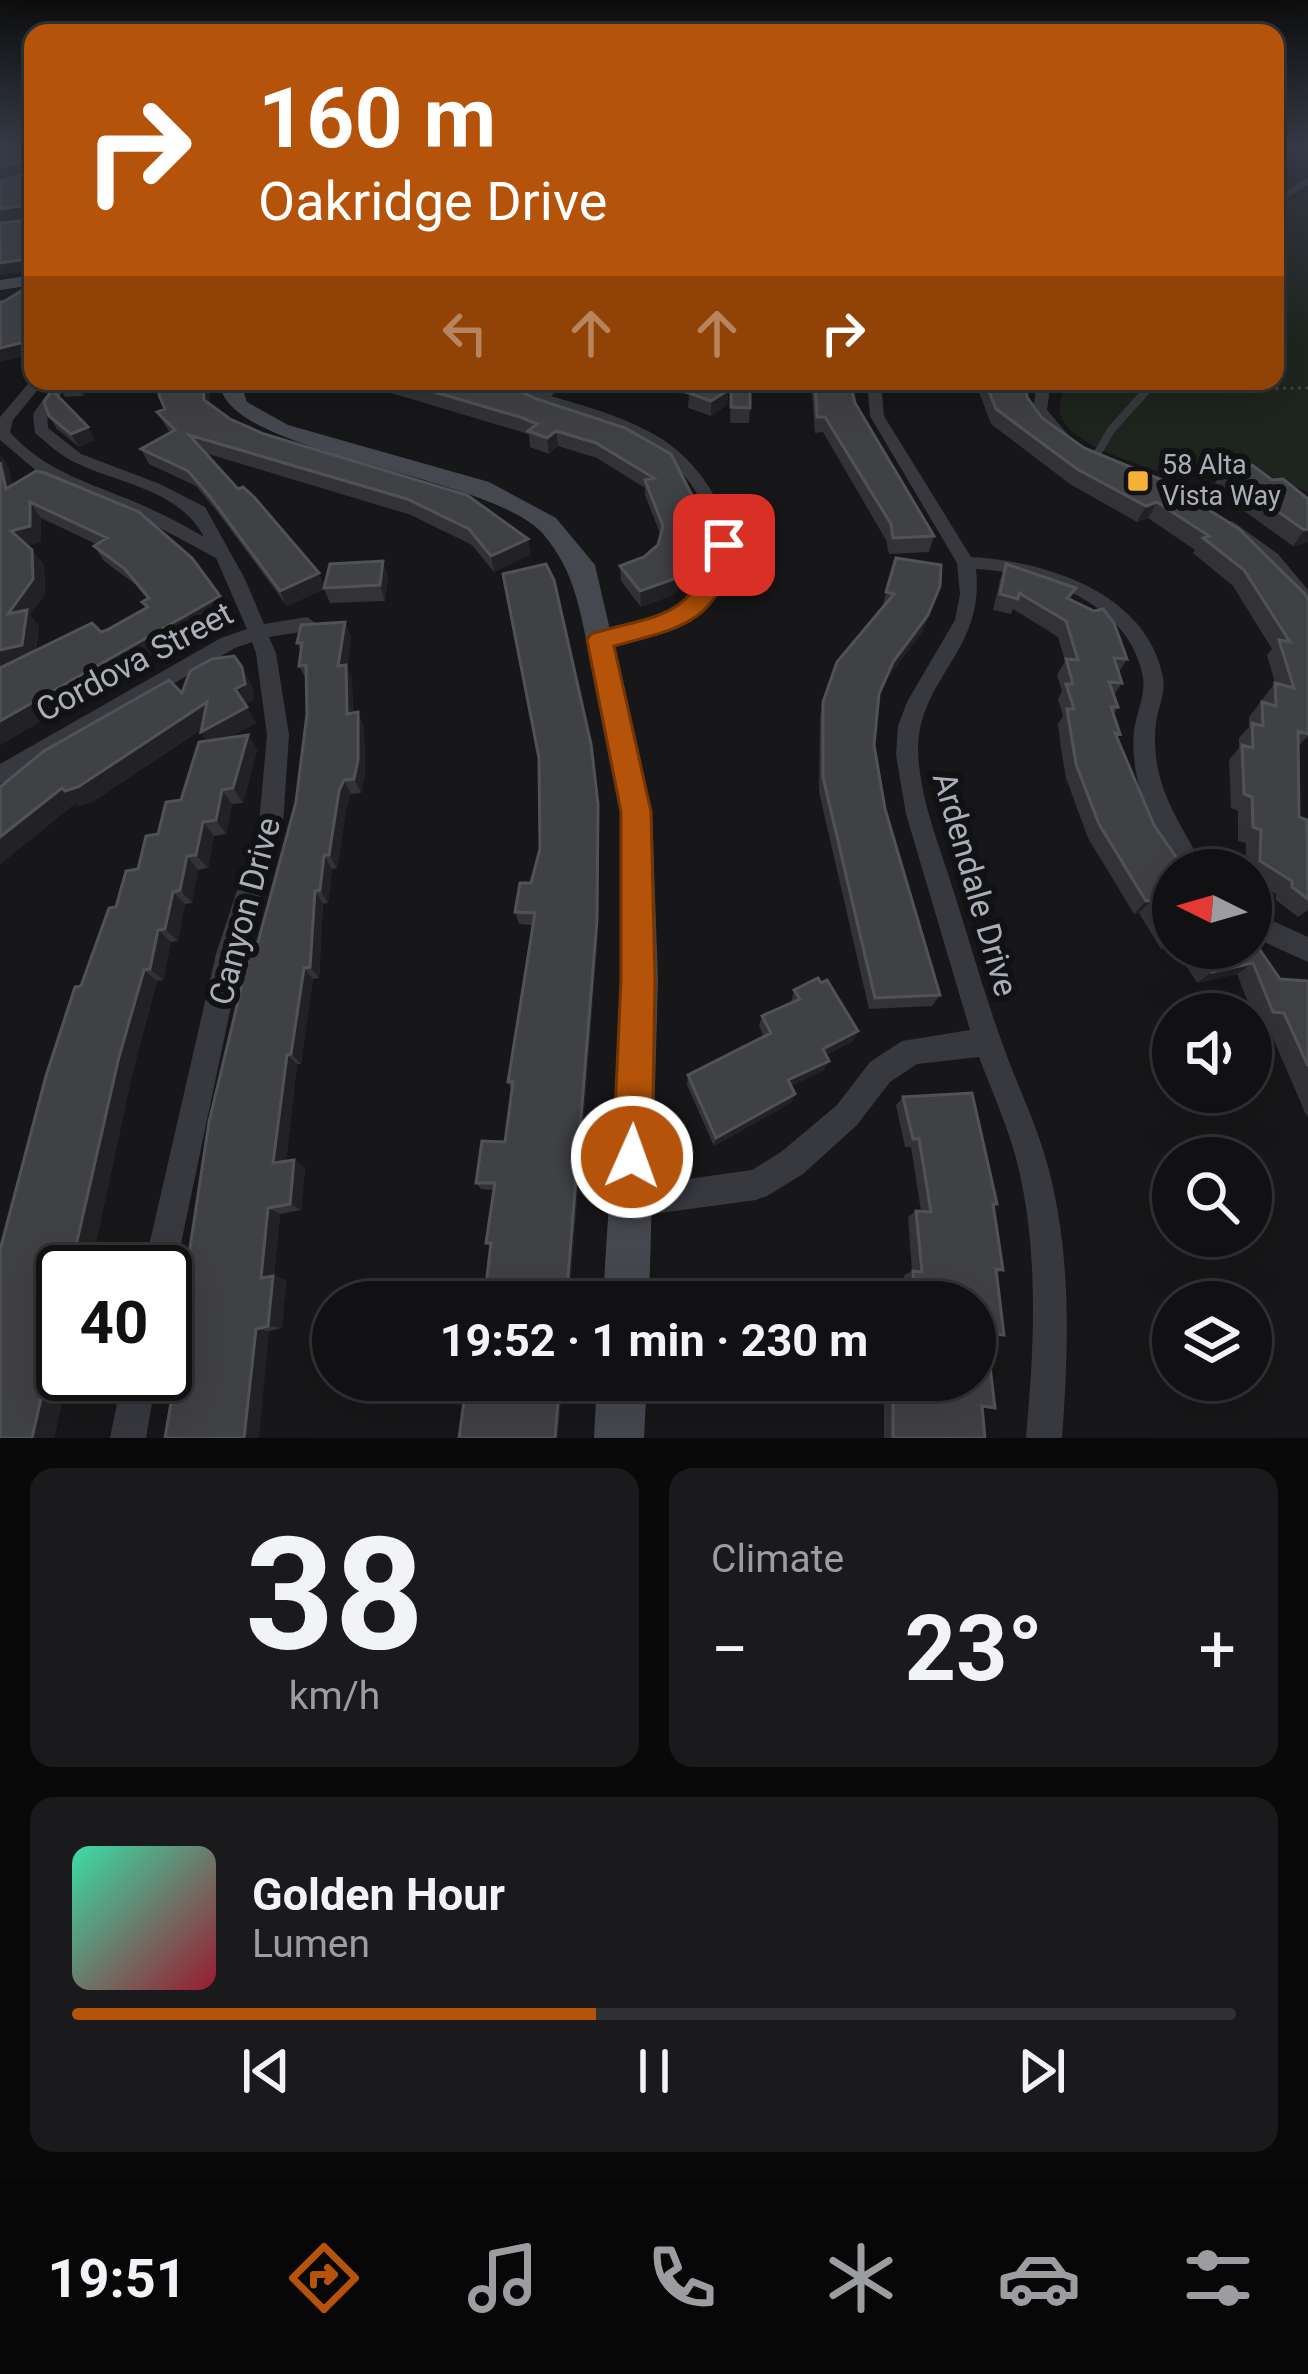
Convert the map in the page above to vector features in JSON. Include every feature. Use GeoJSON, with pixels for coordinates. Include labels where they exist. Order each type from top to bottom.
{"type":"FeatureCollection","features":[{"type":"Feature","properties":{"kind":"street"},"geometry":{"type":"LineString","coordinates":[[31,390],[7,419],[2,433],[22,457],[50,476],[160,520],[222,555]]}},
{"type":"Feature","properties":{"kind":"street","name":"Canyon Drive"},"geometry":{"type":"LineString","coordinates":[[57,390],[40,414],[40,430],[75,458],[154,487],[199,511],[259,632],[278,735],[271,824],[229,954],[165,1245]]}},
{"type":"Feature","properties":{"kind":"street"},"geometry":{"type":"LineString","coordinates":[[230,390],[239,406],[280,430],[482,488],[547,523],[582,565],[636,812],[638,980],[627,1281]]}},
{"type":"Feature","properties":{"kind":"street"},"geometry":{"type":"LineString","coordinates":[[512,390],[657,442],[694,476],[720,526],[722,564],[702,598],[666,623],[600,640]]}},
{"type":"Feature","properties":{"kind":"street"},"geometry":{"type":"LineString","coordinates":[[538,399],[550,390]]}},
{"type":"Feature","properties":{"kind":"street"},"geometry":{"type":"LineString","coordinates":[[875,390],[878,416],[966,562],[1000,562],[1057,578],[1104,605],[1138,641],[1154,679],[1145,724],[1146,762],[1167,830],[1179,849]]}},
{"type":"Feature","properties":{"kind":"street"},"geometry":{"type":"LineString","coordinates":[[1041,390],[1038,399],[1043,418],[1065,440],[1104,459]]}},
{"type":"Feature","properties":{"kind":"street"},"geometry":{"type":"LineString","coordinates":[[1220,518],[1272,558],[1308,603]]}},
{"type":"Feature","properties":{"kind":"street","name":"Ardendale Drive"},"geometry":{"type":"LineString","coordinates":[[966,562],[971,596],[965,627],[918,694],[908,724],[907,757],[914,802],[988,1042],[1034,1170],[1043,1217],[1051,1319],[1044,1438]]}},
{"type":"Feature","properties":{"kind":"street","name":"Cordova Street"},"geometry":{"type":"LineString","coordinates":[[0,776],[228,643],[307,624]]}},
{"type":"Feature","properties":{"kind":"street"},"geometry":{"type":"LineString","coordinates":[[1272,933],[1308,950]]}},
{"type":"Feature","properties":{"kind":"street"},"geometry":{"type":"LineString","coordinates":[[631,1202],[756,1185],[792,1163],[847,1115],[880,1072],[912,1051],[988,1042]]}},
{"type":"Feature","properties":{"kind":"street"},"geometry":{"type":"LineString","coordinates":[[128,1438],[135,1401]]}},
{"type":"Feature","properties":{"kind":"street"},"geometry":{"type":"LineString","coordinates":[[619,1438],[621,1401]]}},
{"type":"Feature","properties":{"kind":"lane"},"geometry":{"type":"LineString","coordinates":[[1104,459],[1111,430],[1147,390]]}},
{"type":"Feature","properties":{"kind":"shaded area"},"geometry":{"type":"Polygon","coordinates":[[[1284,214],[1308,214],[1308,492],[1260,474],[1223,468],[1205,468],[1174,479],[1083,440],[1062,419],[1064,390],[1284,390],[1284,214]]]}},
{"type":"Feature","properties":{"kind":"building"},"geometry":{"type":"Polygon","coordinates":[[[24,220],[24,259],[0,263],[0,223],[24,220]]]}},
{"type":"Feature","properties":{"kind":"building"},"geometry":{"type":"Polygon","coordinates":[[[24,289],[24,342],[0,348],[0,302],[24,289]]]}},
{"type":"Feature","properties":{"kind":"building"},"geometry":{"type":"Polygon","coordinates":[[[52,390],[88,427],[71,434],[49,416],[44,402],[52,390]]]}},
{"type":"Feature","properties":{"kind":"building"},"geometry":{"type":"Polygon","coordinates":[[[160,390],[203,390],[204,400],[230,419],[264,434],[467,495],[528,539],[491,556],[469,529],[407,499],[189,435],[238,489],[243,487],[254,497],[319,573],[280,591],[188,471],[141,449],[175,430],[157,412],[165,409],[160,390]]]}},
{"type":"Feature","properties":{"kind":"building"},"geometry":{"type":"Polygon","coordinates":[[[428,390],[517,390],[625,428],[671,454],[707,525],[700,554],[674,579],[640,591],[620,566],[644,557],[658,545],[663,526],[645,480],[654,478],[596,443],[556,431],[547,438],[528,431],[537,424],[428,390]]]}},
{"type":"Feature","properties":{"kind":"building"},"geometry":{"type":"Polygon","coordinates":[[[693,390],[728,390],[711,401],[689,393],[693,390]]]}},
{"type":"Feature","properties":{"kind":"building"},"geometry":{"type":"Polygon","coordinates":[[[731,390],[750,390],[750,408],[731,407],[731,390]]]}},
{"type":"Feature","properties":{"kind":"building"},"geometry":{"type":"Polygon","coordinates":[[[816,390],[852,390],[855,403],[934,536],[893,538],[891,524],[825,417],[817,417],[816,390]]]}},
{"type":"Feature","properties":{"kind":"building"},"geometry":{"type":"Polygon","coordinates":[[[989,390],[1026,390],[1042,418],[1084,448],[1160,479],[1239,529],[1308,599],[1308,734],[1298,731],[1299,817],[1307,820],[1308,899],[1272,868],[1272,849],[1260,849],[1261,830],[1253,827],[1252,797],[1244,794],[1242,745],[1253,748],[1252,723],[1263,726],[1262,702],[1276,706],[1275,683],[1294,688],[1279,640],[1290,642],[1244,570],[1203,538],[1209,536],[1157,502],[1146,506],[1077,469],[996,409],[989,390]]]}},
{"type":"Feature","properties":{"kind":"building"},"geometry":{"type":"Polygon","coordinates":[[[0,462],[6,489],[36,471],[139,512],[192,558],[220,596],[0,721],[0,668],[92,623],[101,632],[107,630],[148,607],[142,602],[149,598],[125,569],[94,546],[107,538],[30,502],[30,526],[11,531],[32,550],[33,579],[8,614],[27,610],[22,645],[0,650],[0,462]]]}},
{"type":"Feature","properties":{"kind":"building"},"geometry":{"type":"Polygon","coordinates":[[[1252,465],[1272,480],[1283,479],[1308,499],[1308,529],[1222,472],[1252,465]]]}},
{"type":"Feature","properties":{"kind":"building"},"geometry":{"type":"Polygon","coordinates":[[[896,558],[941,565],[940,586],[928,615],[893,662],[879,694],[874,745],[885,809],[940,995],[875,998],[823,777],[823,702],[837,662],[894,594],[886,592],[896,558]]]}},
{"type":"Feature","properties":{"kind":"building"},"geometry":{"type":"Polygon","coordinates":[[[383,561],[380,585],[324,588],[330,564],[383,561]]]}},
{"type":"Feature","properties":{"kind":"building"},"geometry":{"type":"Polygon","coordinates":[[[546,564],[554,580],[591,744],[598,804],[597,920],[568,1281],[486,1281],[491,1243],[486,1243],[495,1183],[476,1183],[482,1141],[505,1142],[513,1082],[508,1082],[535,913],[515,912],[520,883],[531,883],[540,849],[539,758],[503,574],[546,564]]]}},
{"type":"Feature","properties":{"kind":"building"},"geometry":{"type":"Polygon","coordinates":[[[1006,564],[1076,588],[1067,598],[1094,611],[1103,609],[1114,623],[1127,659],[1114,658],[1122,683],[1109,682],[1118,707],[1111,707],[1120,734],[1115,733],[1154,825],[1171,849],[1152,849],[1152,900],[1146,901],[1099,824],[1076,764],[1067,709],[1074,709],[1066,684],[1073,684],[1066,659],[1078,660],[1066,621],[1019,593],[1018,599],[1000,594],[1006,564]]]}},
{"type":"Feature","properties":{"kind":"building"},"geometry":{"type":"Polygon","coordinates":[[[345,622],[338,666],[346,665],[347,714],[358,712],[358,760],[354,779],[344,780],[339,791],[329,855],[324,855],[320,890],[315,891],[310,967],[304,968],[291,1054],[287,1055],[273,1163],[294,1160],[290,1204],[268,1208],[261,1278],[273,1276],[268,1326],[256,1329],[244,1438],[165,1438],[171,1401],[192,1401],[190,1245],[209,1122],[252,943],[258,942],[296,802],[307,714],[306,665],[299,666],[302,643],[297,643],[301,625],[345,622]]]}},
{"type":"Feature","properties":{"kind":"building"},"geometry":{"type":"Polygon","coordinates":[[[234,656],[245,684],[235,689],[247,707],[201,732],[207,702],[78,787],[62,788],[0,837],[0,787],[44,751],[169,680],[182,693],[190,671],[212,659],[234,656]]]}},
{"type":"Feature","properties":{"kind":"building"},"geometry":{"type":"Polygon","coordinates":[[[248,735],[233,788],[222,790],[216,820],[203,822],[196,855],[187,856],[180,890],[173,892],[165,929],[158,930],[150,969],[144,970],[76,1245],[36,1245],[36,1401],[40,1401],[32,1438],[0,1438],[0,1250],[46,1076],[75,987],[81,986],[109,908],[116,907],[126,871],[138,869],[146,836],[158,834],[166,802],[181,800],[199,742],[248,735]]]}},
{"type":"Feature","properties":{"kind":"building"},"geometry":{"type":"Polygon","coordinates":[[[1272,967],[1280,979],[1308,981],[1308,1066],[1284,1013],[1273,1012],[1272,993],[1265,993],[1255,969],[1272,967]]]}},
{"type":"Feature","properties":{"kind":"building"},"geometry":{"type":"Polygon","coordinates":[[[818,978],[821,983],[827,980],[858,1031],[823,1049],[829,1061],[788,1080],[795,1094],[716,1138],[688,1075],[771,1033],[762,1016],[800,999],[794,990],[818,978]]]}},
{"type":"Feature","properties":{"kind":"building"},"geometry":{"type":"Polygon","coordinates":[[[972,1093],[997,1204],[993,1204],[1003,1270],[996,1269],[1004,1335],[996,1334],[996,1281],[914,1281],[913,1271],[922,1272],[916,1211],[931,1212],[919,1139],[913,1139],[903,1097],[972,1093]]]}},
{"type":"Feature","properties":{"kind":"building"},"geometry":{"type":"Polygon","coordinates":[[[464,1401],[558,1401],[555,1438],[459,1438],[464,1401]]]}},
{"type":"Feature","properties":{"kind":"building"},"geometry":{"type":"Polygon","coordinates":[[[893,1401],[994,1401],[995,1408],[982,1406],[985,1438],[893,1438],[893,1401]]]}},
{"type":"Feature","properties":{"kind":"place","name":"58 Alta Vista Way"},"geometry":{"type":"Point","coordinates":[1138,481]}},
{"type":"Feature","properties":{"kind":"route"},"geometry":{"type":"LineString","coordinates":[[632,1157],[638,980],[636,812],[626,746],[600,640],[687,613],[715,583],[724,545]]}}]}
